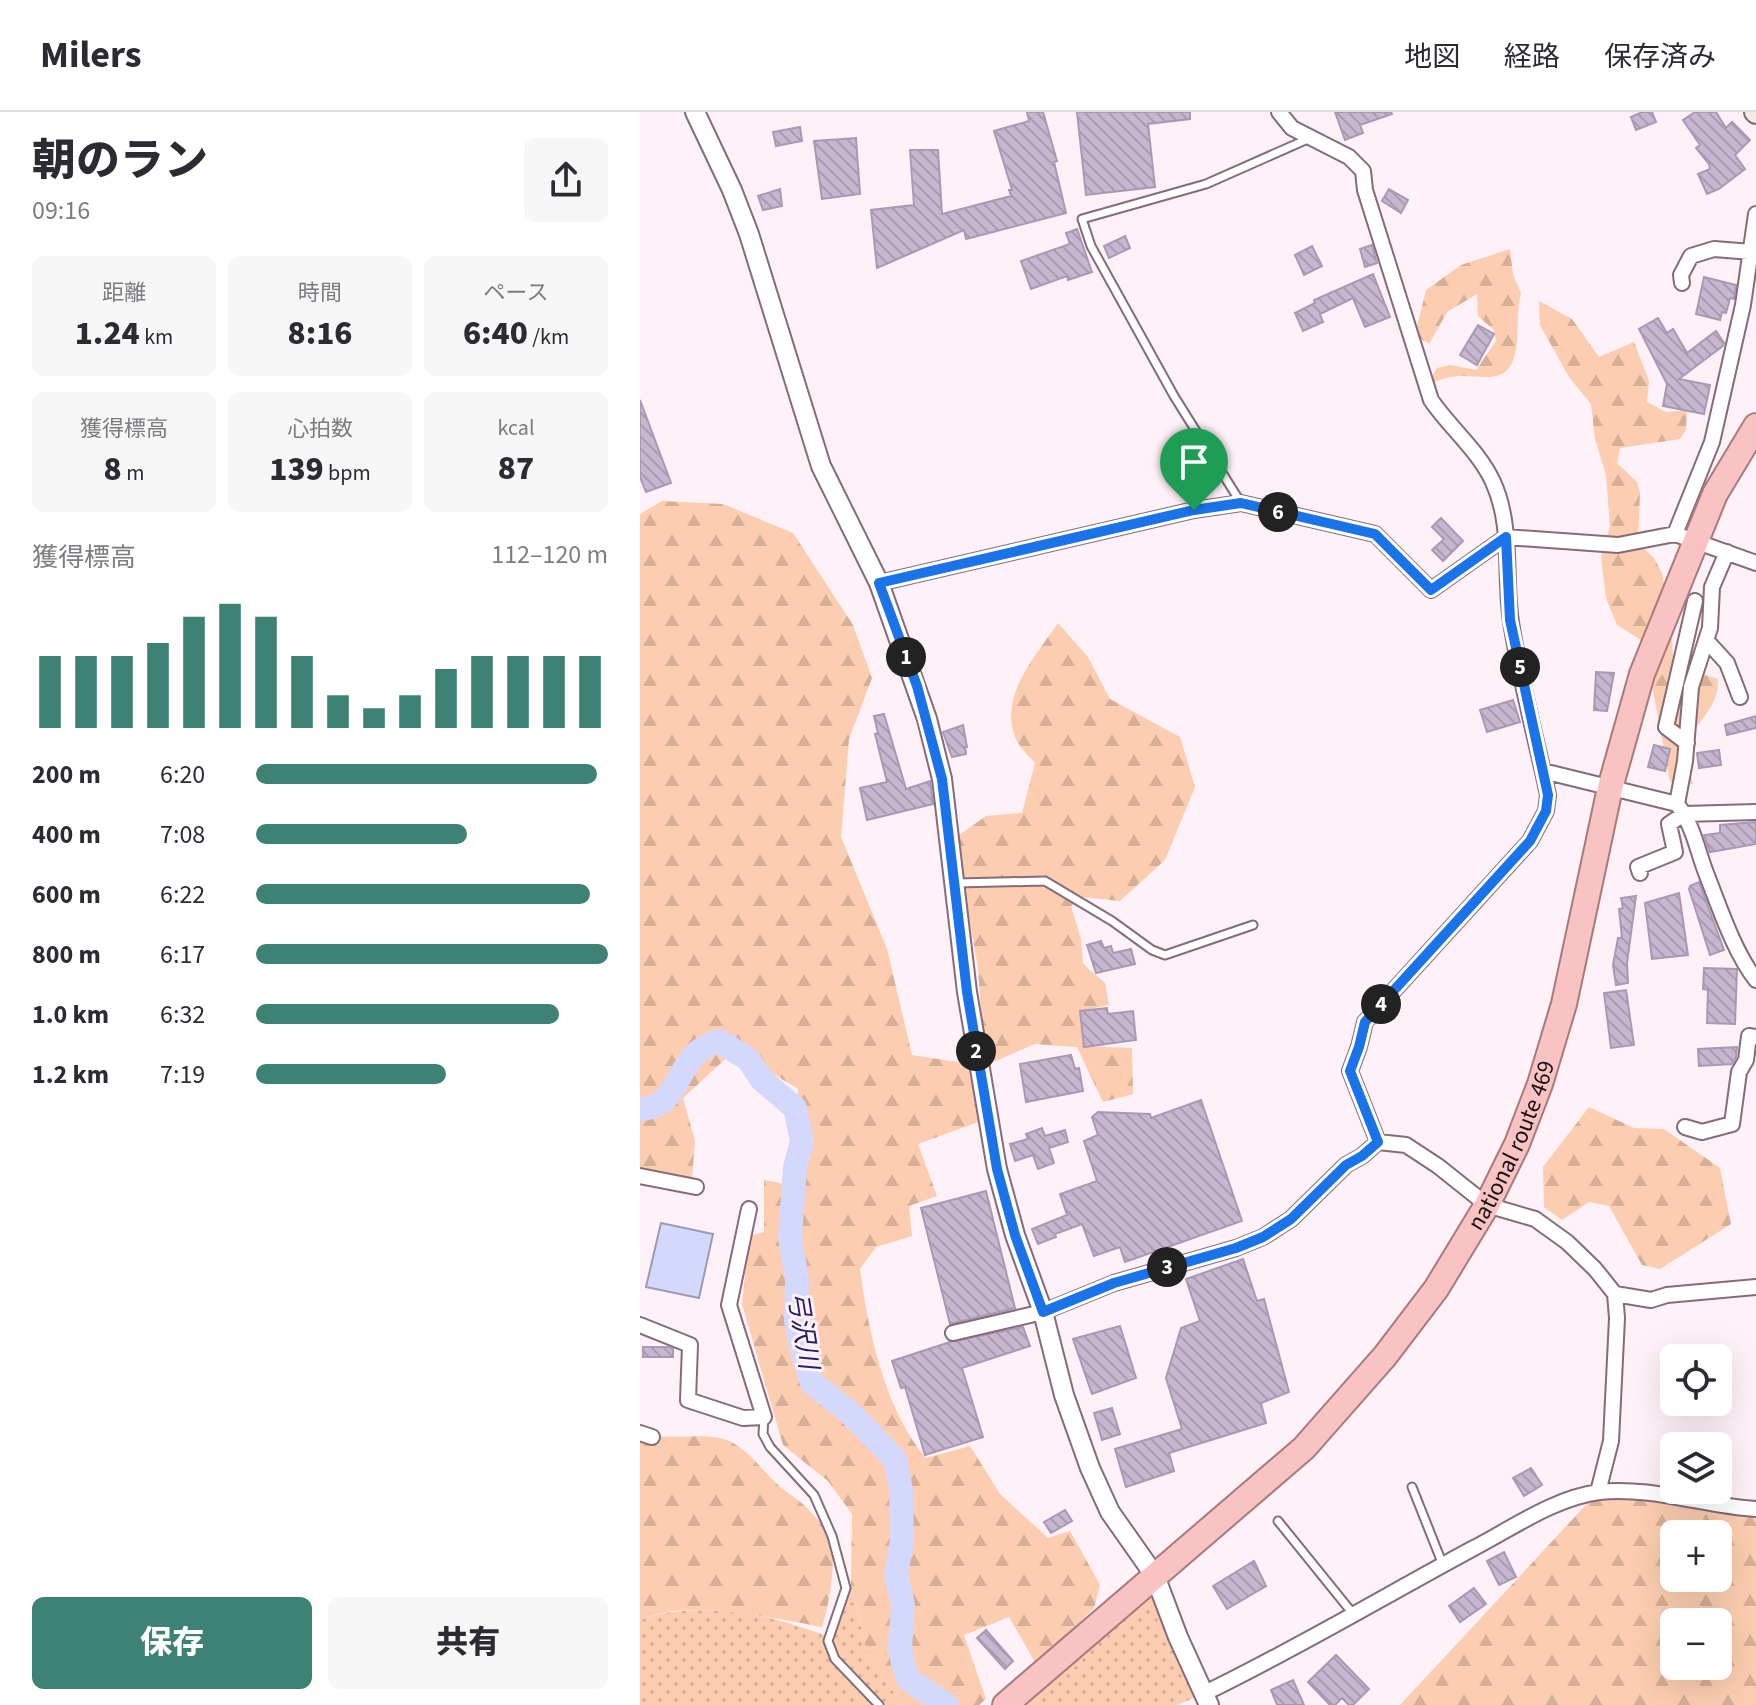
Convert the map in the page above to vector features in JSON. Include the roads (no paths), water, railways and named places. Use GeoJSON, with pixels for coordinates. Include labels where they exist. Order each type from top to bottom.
{"type":"FeatureCollection","features":[{"type":"Feature","properties":{"kind":"highway","name":"national route 469"},"geometry":{"type":"LineString","coordinates":[[1005,1705],[1304,1448],[1385,1356],[1436,1289],[1487,1205],[1517,1144],[1540,1084],[1564,1004],[1610,788],[1685,537],[1756,426]]}},
{"type":"Feature","properties":{"kind":"street"},"geometry":{"type":"LineString","coordinates":[[695,112],[749,234],[821,466],[879,583],[927,719],[942,779],[967,992],[997,1169],[1015,1235],[1043,1312],[1064,1395],[1090,1468],[1110,1512],[1155,1576],[1178,1637],[1207,1699],[1537,1514],[1598,1492],[1690,1498],[1734,1508],[1756,1509]]}},
{"type":"Feature","properties":{"kind":"street"},"geometry":{"type":"LineString","coordinates":[[1279,112],[1292,128],[1349,157],[1363,171],[1365,190],[1431,400],[1444,420],[1482,462],[1494,485],[1506,537],[1510,620],[1548,795],[1546,811],[1530,841],[1365,1022],[1350,1071],[1378,1142]]}},
{"type":"Feature","properties":{"kind":"street"},"geometry":{"type":"LineString","coordinates":[[1685,537],[1712,442],[1743,305],[1756,214]]}},
{"type":"Feature","properties":{"kind":"street"},"geometry":{"type":"LineString","coordinates":[[1682,283],[1681,275],[1691,256],[1714,249],[1752,252]]}},
{"type":"Feature","properties":{"kind":"street"},"geometry":{"type":"LineString","coordinates":[[879,583],[1194,510],[1241,503],[1375,534],[1431,590],[1506,537],[1618,545],[1685,537],[1756,563]]}},
{"type":"Feature","properties":{"kind":"street"},"geometry":{"type":"LineString","coordinates":[[1727,552],[1712,587],[1710,628],[1691,687],[1680,809],[1723,914],[1756,980]]}},
{"type":"Feature","properties":{"kind":"street"},"geometry":{"type":"LineString","coordinates":[[1687,743],[1666,727],[1695,601]]}},
{"type":"Feature","properties":{"kind":"street"},"geometry":{"type":"LineString","coordinates":[[1706,640],[1727,663],[1740,697]]}},
{"type":"Feature","properties":{"kind":"street"},"geometry":{"type":"LineString","coordinates":[[1543,771],[1680,809],[1756,812]]}},
{"type":"Feature","properties":{"kind":"street"},"geometry":{"type":"LineString","coordinates":[[1640,873],[1638,867],[1675,852],[1669,824],[1680,809]]}},
{"type":"Feature","properties":{"kind":"street"},"geometry":{"type":"LineString","coordinates":[[1685,1127],[1702,1132],[1732,1124],[1739,1072],[1746,1060],[1749,1036],[1756,1037]]}},
{"type":"Feature","properties":{"kind":"street"},"geometry":{"type":"LineString","coordinates":[[953,1333],[1043,1312],[1127,1279],[1236,1248],[1263,1237],[1291,1219],[1346,1165],[1378,1142],[1406,1145],[1487,1205],[1535,1219],[1567,1242],[1615,1294],[1617,1318],[1611,1441],[1598,1492]]}},
{"type":"Feature","properties":{"kind":"street"},"geometry":{"type":"LineString","coordinates":[[640,1176],[696,1187]]}},
{"type":"Feature","properties":{"kind":"street"},"geometry":{"type":"LineString","coordinates":[[640,1325],[690,1345],[688,1400],[743,1418],[764,1417],[729,1305],[749,1209]]}},
{"type":"Feature","properties":{"kind":"street"},"geometry":{"type":"LineString","coordinates":[[1615,1294],[1651,1300],[1667,1295],[1756,1287]]}},
{"type":"Feature","properties":{"kind":"lane"},"geometry":{"type":"LineString","coordinates":[[1241,503],[1160,371],[1091,246],[1082,219],[1206,184],[1312,137]]}},
{"type":"Feature","properties":{"kind":"lane"},"geometry":{"type":"LineString","coordinates":[[956,883],[1045,881],[1112,921],[1152,950],[1165,955],[1253,925]]}},
{"type":"Feature","properties":{"kind":"lane"},"geometry":{"type":"LineString","coordinates":[[764,1417],[763,1434],[770,1447],[814,1495],[832,1536],[846,1588],[828,1641],[835,1659],[879,1705]]}},
{"type":"Feature","properties":{"kind":"lane"},"geometry":{"type":"LineString","coordinates":[[1412,1487],[1443,1565]]}},
{"type":"Feature","properties":{"kind":"lane"},"geometry":{"type":"LineString","coordinates":[[1278,1521],[1354,1615]]}},
{"type":"Feature","properties":{"kind":"water"},"geometry":{"type":"Polygon","coordinates":[[[661,1223],[713,1234],[699,1298],[646,1287],[661,1223]]]}},
{"type":"Feature","properties":{"kind":"waterway","name":"弓沢川"},"geometry":{"type":"LineString","coordinates":[[640,1109],[651,1107],[666,1098],[695,1055],[719,1041],[748,1059],[762,1080],[795,1108],[802,1141],[795,1168],[790,1237],[797,1280],[796,1321],[801,1347],[812,1383],[848,1411],[895,1459],[901,1490],[902,1540],[896,1574],[903,1605],[900,1647],[903,1664],[909,1680],[947,1705]]}}]}
